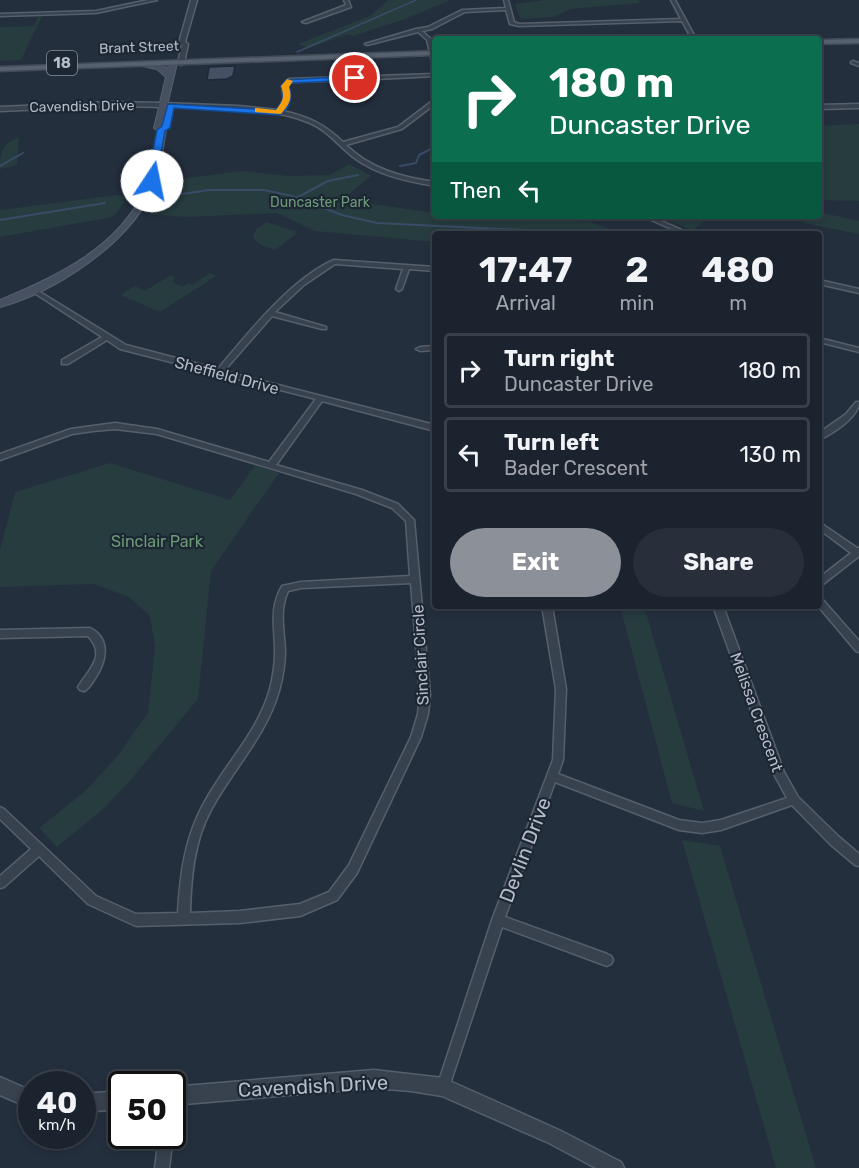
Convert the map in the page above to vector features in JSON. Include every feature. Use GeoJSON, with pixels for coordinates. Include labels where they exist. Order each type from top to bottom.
{"type":"FeatureCollection","features":[{"type":"Feature","properties":{"kind":"main road"},"geometry":{"type":"LineString","coordinates":[[822,42],[859,41]]}},
{"type":"Feature","properties":{"kind":"main road","name":"Brant Street"},"geometry":{"type":"LineString","coordinates":[[0,67],[432,53]]}},
{"type":"Feature","properties":{"kind":"main road","name":"Brant Street"},"geometry":{"type":"LineString","coordinates":[[0,67],[178,61]]}},
{"type":"Feature","properties":{"kind":"main road"},"geometry":{"type":"LineString","coordinates":[[0,304],[33,290],[83,261],[112,238],[142,203],[152,181],[162,130],[166,128],[170,76],[178,61]]}},
{"type":"Feature","properties":{"kind":"main road"},"geometry":{"type":"LineString","coordinates":[[168,105],[178,61]]}},
{"type":"Feature","properties":{"kind":"main road"},"geometry":{"type":"LineString","coordinates":[[136,64],[160,67],[170,76]]}},
{"type":"Feature","properties":{"kind":"street"},"geometry":{"type":"LineString","coordinates":[[0,15],[96,12],[155,0]]}},
{"type":"Feature","properties":{"kind":"street"},"geometry":{"type":"LineString","coordinates":[[178,61],[185,44],[182,43],[194,0]]}},
{"type":"Feature","properties":{"kind":"street"},"geometry":{"type":"LineString","coordinates":[[304,22],[349,6],[346,0]]}},
{"type":"Feature","properties":{"kind":"street"},"geometry":{"type":"LineString","coordinates":[[506,0],[513,23],[519,25],[684,20]]}},
{"type":"Feature","properties":{"kind":"street"},"geometry":{"type":"LineString","coordinates":[[673,0],[692,36]]}},
{"type":"Feature","properties":{"kind":"street"},"geometry":{"type":"LineString","coordinates":[[367,44],[430,28],[464,11],[509,9]]}},
{"type":"Feature","properties":{"kind":"street"},"geometry":{"type":"LineString","coordinates":[[418,30],[428,37],[432,48]]}},
{"type":"Feature","properties":{"kind":"street"},"geometry":{"type":"LineString","coordinates":[[853,62],[859,65]]}},
{"type":"Feature","properties":{"kind":"street"},"geometry":{"type":"LineString","coordinates":[[279,112],[286,103],[288,95],[285,86],[288,81],[432,75]]}},
{"type":"Feature","properties":{"kind":"street"},"geometry":{"type":"LineString","coordinates":[[355,78],[357,96]]}},
{"type":"Feature","properties":{"kind":"street"},"geometry":{"type":"LineString","coordinates":[[343,144],[400,128],[432,103]]}},
{"type":"Feature","properties":{"kind":"street","name":"Cavendish Drive"},"geometry":{"type":"LineString","coordinates":[[0,109],[95,104],[168,105]]}},
{"type":"Feature","properties":{"kind":"street"},"geometry":{"type":"LineString","coordinates":[[168,105],[279,112],[319,125],[353,155],[375,169],[395,176],[432,183]]}},
{"type":"Feature","properties":{"kind":"street"},"geometry":{"type":"LineString","coordinates":[[822,107],[859,106]]}},
{"type":"Feature","properties":{"kind":"street"},"geometry":{"type":"LineString","coordinates":[[652,219],[681,231]]}},
{"type":"Feature","properties":{"kind":"street"},"geometry":{"type":"LineString","coordinates":[[219,373],[270,313],[323,268],[334,262],[432,269]]}},
{"type":"Feature","properties":{"kind":"street"},"geometry":{"type":"LineString","coordinates":[[399,288],[407,267]]}},
{"type":"Feature","properties":{"kind":"street"},"geometry":{"type":"LineString","coordinates":[[822,283],[859,291]]}},
{"type":"Feature","properties":{"kind":"street","name":"Sheffield Drive"},"geometry":{"type":"LineString","coordinates":[[33,290],[123,346],[432,427]]}},
{"type":"Feature","properties":{"kind":"street"},"geometry":{"type":"LineString","coordinates":[[270,313],[324,328]]}},
{"type":"Feature","properties":{"kind":"street"},"geometry":{"type":"LineString","coordinates":[[65,362],[106,337]]}},
{"type":"Feature","properties":{"kind":"street"},"geometry":{"type":"LineString","coordinates":[[822,341],[859,350]]}},
{"type":"Feature","properties":{"kind":"street"},"geometry":{"type":"LineString","coordinates":[[420,349],[432,348]]}},
{"type":"Feature","properties":{"kind":"street"},"geometry":{"type":"LineString","coordinates":[[272,464],[320,399]]}},
{"type":"Feature","properties":{"kind":"street"},"geometry":{"type":"LineString","coordinates":[[822,435],[849,416],[859,404]]}},
{"type":"Feature","properties":{"kind":"street","name":"Sinclair Circle"},"geometry":{"type":"LineString","coordinates":[[0,457],[71,432],[115,426],[157,432],[272,464],[395,506],[410,520],[424,695],[423,714],[416,737],[353,869],[333,896],[300,910],[240,917],[136,920],[92,900],[0,812]]}},
{"type":"Feature","properties":{"kind":"street"},"geometry":{"type":"LineString","coordinates":[[822,527],[858,552],[822,581]]}},
{"type":"Feature","properties":{"kind":"street"},"geometry":{"type":"LineString","coordinates":[[184,919],[185,884],[192,845],[206,808],[265,717],[274,693],[280,659],[277,618],[279,597],[285,588],[301,585],[416,579]]}},
{"type":"Feature","properties":{"kind":"street"},"geometry":{"type":"LineString","coordinates":[[822,604],[859,648]]}},
{"type":"Feature","properties":{"kind":"street","name":"Devlin Drive"},"geometry":{"type":"LineString","coordinates":[[443,1087],[498,920],[558,760],[561,689],[548,609]]}},
{"type":"Feature","properties":{"kind":"street","name":"Melissa Crescent"},"geometry":{"type":"LineString","coordinates":[[719,609],[778,774],[795,800],[834,840],[859,861]]}},
{"type":"Feature","properties":{"kind":"street"},"geometry":{"type":"LineString","coordinates":[[0,634],[90,632],[97,638],[102,648],[98,670],[83,687]]}},
{"type":"Feature","properties":{"kind":"street"},"geometry":{"type":"LineString","coordinates":[[553,777],[679,825],[702,828],[721,825],[795,800]]}},
{"type":"Feature","properties":{"kind":"street"},"geometry":{"type":"LineString","coordinates":[[0,883],[38,850]]}},
{"type":"Feature","properties":{"kind":"street"},"geometry":{"type":"LineString","coordinates":[[498,920],[607,960]]}},
{"type":"Feature","properties":{"kind":"street","name":"Cavendish Drive"},"geometry":{"type":"LineString","coordinates":[[186,1095],[374,1079],[443,1087],[555,1137],[615,1168]]}},
{"type":"Feature","properties":{"kind":"street"},"geometry":{"type":"LineString","coordinates":[[0,1086],[18,1094]]}},
{"type":"Feature","properties":{"kind":"street"},"geometry":{"type":"LineString","coordinates":[[162,1168],[164,1149]]}},
{"type":"Feature","properties":{"kind":"green space"},"geometry":{"type":"Polygon","coordinates":[[[388,0],[451,0],[405,19],[353,36],[348,34],[309,48],[298,44],[370,16],[388,0]]]}},
{"type":"Feature","properties":{"kind":"green space"},"geometry":{"type":"Polygon","coordinates":[[[544,0],[638,0],[641,3],[571,9],[553,17],[521,19],[515,4],[544,0]]]}},
{"type":"Feature","properties":{"kind":"green space"},"geometry":{"type":"Polygon","coordinates":[[[39,16],[42,16],[21,60],[0,61],[0,27],[34,26],[39,16]]]}},
{"type":"Feature","properties":{"kind":"green space"},"geometry":{"type":"Polygon","coordinates":[[[859,124],[859,201],[822,200],[822,126],[859,124]]]}},
{"type":"Feature","properties":{"kind":"green space"},"geometry":{"type":"Polygon","coordinates":[[[19,137],[17,165],[0,169],[3,149],[19,137]]]}},
{"type":"Feature","properties":{"kind":"green space","name":"Duncaster Park"},"geometry":{"type":"Polygon","coordinates":[[[349,164],[371,176],[348,195],[366,203],[432,213],[432,219],[545,219],[591,222],[614,231],[432,231],[432,242],[315,231],[277,213],[186,217],[150,214],[164,181],[242,171],[288,176],[330,175],[349,164]]]}},
{"type":"Feature","properties":{"kind":"green space"},"geometry":{"type":"Polygon","coordinates":[[[126,194],[124,203],[113,217],[0,237],[0,210],[126,194]]]}},
{"type":"Feature","properties":{"kind":"green space"},"geometry":{"type":"Polygon","coordinates":[[[822,213],[859,221],[859,234],[803,223],[806,219],[822,219],[822,213]]]}},
{"type":"Feature","properties":{"kind":"green space"},"geometry":{"type":"Polygon","coordinates":[[[664,219],[707,219],[693,230],[664,219]]]}},
{"type":"Feature","properties":{"kind":"green space"},"geometry":{"type":"Polygon","coordinates":[[[266,222],[295,231],[296,234],[275,250],[261,245],[253,238],[256,229],[266,222]]]}},
{"type":"Feature","properties":{"kind":"green space"},"geometry":{"type":"Polygon","coordinates":[[[210,273],[216,276],[160,312],[121,295],[135,286],[145,291],[171,275],[175,277],[172,282],[183,287],[189,283],[192,285],[210,273]]]}},
{"type":"Feature","properties":{"kind":"green space","name":"Sinclair Park"},"geometry":{"type":"Polygon","coordinates":[[[110,463],[230,500],[255,465],[279,473],[211,571],[198,699],[129,782],[103,809],[57,847],[39,828],[83,793],[117,757],[148,713],[155,647],[150,616],[129,597],[94,584],[0,587],[0,550],[15,492],[110,463]]]}},
{"type":"Feature","properties":{"kind":"green space"},"geometry":{"type":"Polygon","coordinates":[[[621,609],[645,609],[704,811],[672,803],[621,609]]]}},
{"type":"Feature","properties":{"kind":"green space"},"geometry":{"type":"Polygon","coordinates":[[[682,840],[720,846],[816,1168],[776,1168],[682,840]]]}},
{"type":"Feature","properties":{"kind":"building"},"geometry":{"type":"Polygon","coordinates":[[[235,66],[233,76],[227,79],[207,80],[209,67],[235,66]]]}},
{"type":"Feature","properties":{"kind":"waterway"},"geometry":{"type":"LineString","coordinates":[[297,52],[416,0]]}},
{"type":"Feature","properties":{"kind":"waterway"},"geometry":{"type":"LineString","coordinates":[[400,166],[416,163],[419,155],[432,148]]}},
{"type":"Feature","properties":{"kind":"waterway"},"geometry":{"type":"LineString","coordinates":[[0,166],[23,153]]}},
{"type":"Feature","properties":{"kind":"waterway"},"geometry":{"type":"LineString","coordinates":[[297,198],[328,181],[358,175]]}},
{"type":"Feature","properties":{"kind":"waterway"},"geometry":{"type":"LineString","coordinates":[[175,195],[209,190],[264,190],[297,198]]}},
{"type":"Feature","properties":{"kind":"waterway"},"geometry":{"type":"LineString","coordinates":[[297,198],[342,215],[377,223],[544,231]]}},
{"type":"Feature","properties":{"kind":"waterway"},"geometry":{"type":"LineString","coordinates":[[0,220],[105,203]]}},
{"type":"Feature","properties":{"kind":"slow traffic"},"geometry":{"type":"LineString","coordinates":[[257,110],[279,112],[286,103],[288,95],[285,86],[289,81]]}},
{"type":"Feature","properties":{"kind":"route"},"geometry":{"type":"LineString","coordinates":[[152,181],[162,130],[166,128],[171,105],[279,112],[286,103],[288,95],[285,86],[288,81],[355,78]]}}]}
